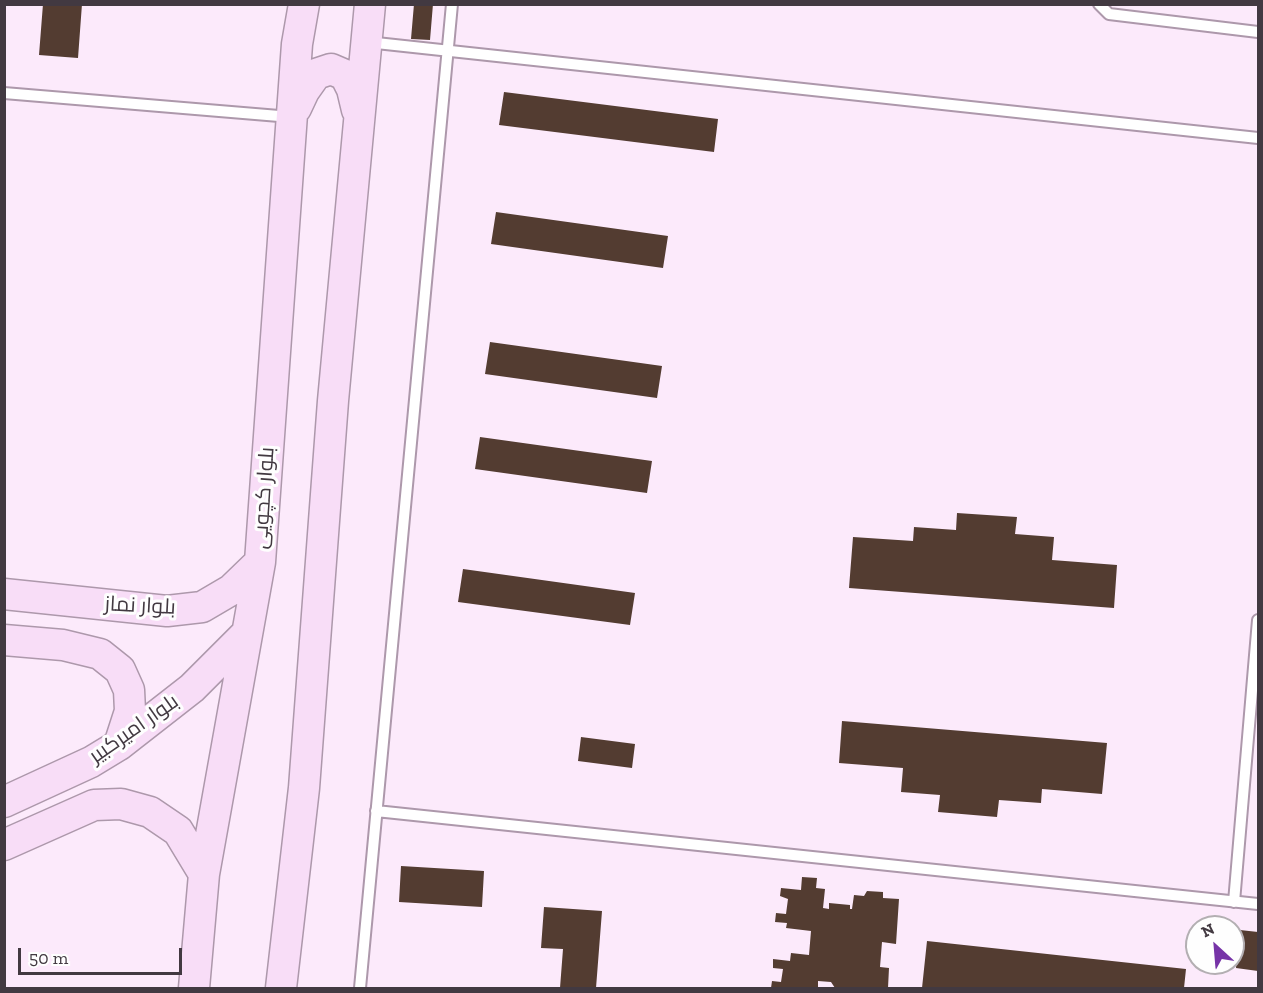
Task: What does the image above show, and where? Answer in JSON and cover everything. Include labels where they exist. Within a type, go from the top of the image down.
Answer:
[{"type":"main road","name":"بلوار کچویی","points":[[194,988],[204,874],[260,562],[291,117],[297,44],[304,4]]},
{"type":"main road","points":[[281,988],[304,788],[333,401],[370,4]]},
{"type":"main road","points":[[291,117],[304,91],[316,74],[331,69],[345,75],[352,89],[358,116]]},
{"type":"main road","name":"بلوار نماز","points":[[4,594],[167,611],[202,606],[231,590],[260,562]]},
{"type":"main road","name":"بلوار امیرکبیر","points":[[4,802],[91,762],[119,745],[192,688],[247,633]]},
{"type":"main road","points":[[4,640],[63,645],[100,654],[120,670],[129,690],[130,711],[119,745]]},
{"type":"main road","points":[[4,845],[94,805],[121,804],[150,812],[178,831],[204,874]]},
{"type":"lane","points":[[360,988],[452,4]]},
{"type":"lane","points":[[1099,4],[1109,14],[1258,32]]},
{"type":"lane","points":[[367,42],[1258,138]]},
{"type":"lane","points":[[4,93],[291,117]]},
{"type":"lane","points":[[1234,902],[1258,620]]},
{"type":"lane","points":[[376,812],[1258,904]]},
{"type":"building","points":[[43,4],[82,4],[78,58],[39,55]]},
{"type":"building","points":[[414,4],[433,4],[430,40],[411,39]]},
{"type":"building","points":[[504,92],[718,119],[714,152],[499,125]]},
{"type":"building","points":[[496,212],[668,236],[663,268],[491,244]]},
{"type":"building","points":[[490,342],[662,366],[657,398],[485,374]]},
{"type":"building","points":[[480,437],[652,461],[647,493],[475,469]]},
{"type":"building","points":[[957,513],[1017,517],[1015,534],[1054,537],[1052,560],[1117,565],[1114,608],[849,588],[853,537],[913,541],[914,527],[956,530]]},
{"type":"building","points":[[463,569],[635,593],[630,625],[458,602]]},
{"type":"building","points":[[842,721],[1107,743],[1102,794],[1042,789],[1041,803],[999,800],[997,817],[938,812],[940,795],[901,792],[903,768],[839,763]]},
{"type":"building","points":[[581,737],[635,744],[632,768],[578,761]]},
{"type":"building","points":[[401,866],[484,871],[482,907],[399,902]]},
{"type":"building","points":[[802,877],[817,878],[816,888],[825,889],[823,908],[829,909],[829,903],[850,905],[852,909],[854,895],[864,896],[867,891],[883,892],[883,898],[899,899],[896,944],[882,942],[880,967],[889,968],[888,988],[835,988],[831,982],[818,981],[818,988],[771,988],[772,981],[781,982],[783,969],[773,968],[773,959],[790,961],[791,953],[809,955],[811,931],[786,928],[787,923],[775,922],[776,913],[786,914],[788,899],[780,896],[781,888],[801,890]]},
{"type":"building","points":[[544,907],[602,911],[596,988],[560,988],[563,949],[541,948]]},
{"type":"building","points":[[1245,931],[1258,932],[1258,971],[1245,969]]},
{"type":"building","points":[[927,941],[1185,969],[1184,988],[922,988]]}]
